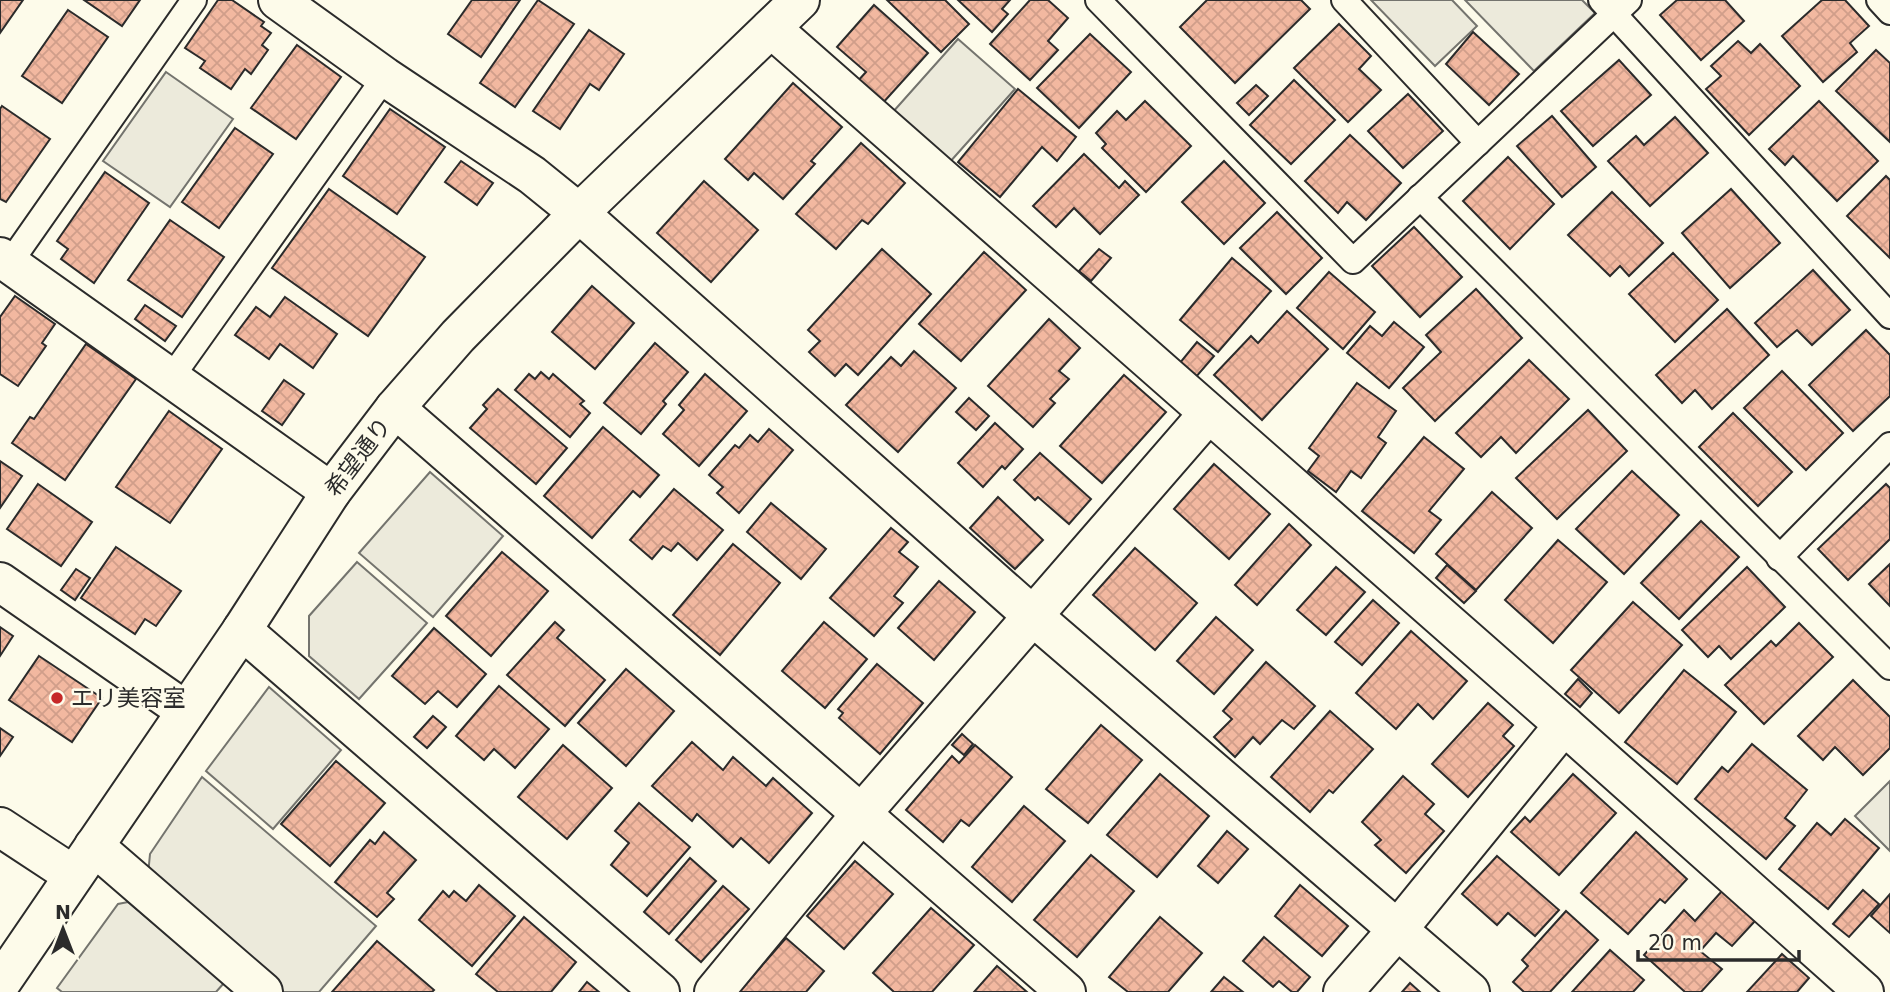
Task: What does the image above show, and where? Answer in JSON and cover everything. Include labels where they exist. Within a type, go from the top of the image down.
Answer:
[{"type":"street","points":[[278,0],[385,77],[532,175],[579,213],[1034,617],[1470,992]]},
{"type":"street","points":[[782,12],[1208,414],[1864,992]]},
{"type":"street","name":"希望通り","points":[[0,984],[242,630],[331,492],[395,408],[458,336],[782,12]]},
{"type":"street","points":[[4,261],[331,492]]},
{"type":"street","points":[[395,408],[1066,992]]},
{"type":"street","points":[[715,992],[860,814],[1208,414]]},
{"type":"street","points":[[0,582],[186,711]]},
{"type":"street","points":[[242,630],[660,992]]},
{"type":"street","points":[[1343,992],[1398,929],[1564,725]]},
{"type":"street","points":[[0,827],[83,861],[263,992]]},
{"type":"lane","points":[[4,261],[194,0]]},
{"type":"lane","points":[[1098,0],[1353,261],[1478,143],[1614,5],[1890,316]]},
{"type":"lane","points":[[1345,0],[1478,143]]},
{"type":"lane","points":[[1879,0],[1890,12]]},
{"type":"lane","points":[[171,378],[385,77]]},
{"type":"lane","points":[[1420,197],[1890,667]]},
{"type":"lane","points":[[1779,558],[1890,445]]},
{"type":"shaded area","points":[[1371,0],[1452,0],[1477,26],[1435,66]]},
{"type":"shaded area","points":[[1465,0],[1582,0],[1595,13],[1534,71]]},
{"type":"shaded area","points":[[958,39],[1015,89],[949,163],[892,113]]},
{"type":"shaded area","points":[[166,72],[233,119],[170,207],[103,161]]},
{"type":"shaded area","points":[[430,472],[503,536],[433,617],[359,553]]},
{"type":"shaded area","points":[[357,562],[427,623],[359,699],[309,656],[309,616]]},
{"type":"shaded area","points":[[269,687],[341,750],[273,829],[206,771]]},
{"type":"shaded area","points":[[202,777],[376,926],[319,992],[283,992],[148,875],[150,854]]},
{"type":"shaded area","points":[[1890,781],[1890,851],[1855,816]]},
{"type":"shaded area","points":[[128,902],[224,983],[216,992],[62,992],[57,988],[118,904]]},
{"type":"building","points":[[0,0],[23,0],[0,33]]},
{"type":"building","points":[[84,0],[140,0],[122,26]]},
{"type":"building","points":[[218,0],[232,0],[264,22],[261,26],[271,33],[262,45],[268,50],[251,74],[245,69],[231,89],[200,68],[205,61],[185,48]]},
{"type":"building","points":[[472,0],[520,0],[481,57],[448,34]]},
{"type":"building","points":[[538,0],[574,24],[515,107],[480,83]]},
{"type":"building","points":[[887,0],[945,0],[969,24],[941,52]]},
{"type":"building","points":[[958,0],[1010,0],[1002,9],[1008,14],[992,32]]},
{"type":"building","points":[[1030,0],[1048,0],[1068,18],[1048,41],[1058,50],[1030,80],[990,44]]},
{"type":"building","points":[[1207,0],[1301,0],[1310,9],[1235,83],[1180,27]]},
{"type":"building","points":[[1677,0],[1725,0],[1744,21],[1701,60],[1660,15]]},
{"type":"building","points":[[1822,0],[1845,0],[1869,26],[1850,43],[1857,52],[1823,82],[1782,36]]},
{"type":"building","points":[[874,5],[928,53],[881,105],[856,83],[866,72],[837,47]]},
{"type":"building","points":[[68,10],[108,37],[62,103],[22,76]]},
{"type":"building","points":[[1339,24],[1371,56],[1359,69],[1381,90],[1348,122],[1294,68]]},
{"type":"building","points":[[589,30],[624,54],[599,90],[590,84],[560,129],[533,111]]},
{"type":"building","points":[[1473,32],[1519,74],[1489,105],[1446,64]]},
{"type":"building","points":[[1090,34],[1131,72],[1079,128],[1037,88]]},
{"type":"building","points":[[1738,41],[1751,53],[1760,44],[1800,86],[1749,135],[1706,89],[1721,76],[1711,66]]},
{"type":"building","points":[[297,45],[341,77],[296,139],[251,108]]},
{"type":"building","points":[[1876,50],[1890,63],[1890,142],[1836,91]]},
{"type":"building","points":[[1619,60],[1651,95],[1593,146],[1561,111]]},
{"type":"building","points":[[1294,80],[1335,120],[1291,164],[1250,125]]},
{"type":"building","points":[[793,83],[842,127],[811,161],[815,164],[783,199],[754,173],[748,180],[725,159]]},
{"type":"building","points":[[1256,85],[1268,96],[1249,115],[1237,103]]},
{"type":"building","points":[[1018,89],[1076,137],[1057,161],[1042,147],[1000,197],[958,162]]},
{"type":"building","points":[[1408,94],[1443,131],[1403,168],[1368,131]]},
{"type":"building","points":[[1145,101],[1191,146],[1146,192],[1102,148],[1106,144],[1096,133],[1117,111],[1126,120]]},
{"type":"building","points":[[1819,101],[1878,161],[1837,201],[1793,156],[1785,165],[1769,149]]},
{"type":"building","points":[[2,106],[50,139],[6,202],[0,199]]},
{"type":"building","points":[[390,109],[445,147],[397,214],[343,176]]},
{"type":"building","points":[[1552,116],[1596,167],[1562,197],[1517,146]]},
{"type":"building","points":[[1675,117],[1708,153],[1650,206],[1608,161],[1636,136],[1644,145]]},
{"type":"building","points":[[235,128],[273,154],[219,228],[182,202]]},
{"type":"building","points":[[1350,135],[1401,183],[1366,220],[1347,202],[1338,213],[1305,181]]},
{"type":"building","points":[[861,143],[905,183],[868,224],[862,220],[836,249],[796,214]]},
{"type":"building","points":[[1084,154],[1119,188],[1125,181],[1139,195],[1100,234],[1074,208],[1056,227],[1033,206]]},
{"type":"building","points":[[1508,157],[1554,204],[1510,249],[1463,201]]},
{"type":"building","points":[[461,161],[493,183],[477,205],[445,182]]},
{"type":"building","points":[[1224,161],[1265,203],[1224,244],[1182,202]]},
{"type":"building","points":[[105,172],[149,203],[94,283],[61,259],[68,249],[57,241]]},
{"type":"building","points":[[1886,176],[1890,180],[1890,258],[1847,216]]},
{"type":"building","points":[[704,181],[758,230],[711,282],[657,233]]},
{"type":"building","points":[[329,189],[425,257],[368,336],[272,268]]},
{"type":"building","points":[[1731,189],[1780,243],[1730,288],[1682,233]]},
{"type":"building","points":[[1612,192],[1663,243],[1629,276],[1620,266],[1610,276],[1568,235]]},
{"type":"building","points":[[1277,212],[1322,258],[1286,294],[1240,248]]},
{"type":"building","points":[[170,220],[224,257],[182,317],[128,280]]},
{"type":"building","points":[[1414,227],[1462,277],[1420,317],[1372,266]]},
{"type":"building","points":[[882,249],[931,294],[858,375],[846,364],[835,376],[809,352],[820,341],[808,330]]},
{"type":"building","points":[[1099,249],[1111,258],[1091,281],[1079,271]]},
{"type":"building","points":[[984,252],[1026,290],[961,361],[919,324]]},
{"type":"building","points":[[1673,253],[1718,300],[1675,342],[1629,294]]},
{"type":"building","points":[[1232,258],[1271,291],[1218,352],[1180,320]]},
{"type":"building","points":[[1813,270],[1850,310],[1812,345],[1797,330],[1777,347],[1755,323]]},
{"type":"building","points":[[1329,272],[1375,312],[1343,349],[1297,308]]},
{"type":"building","points":[[592,286],[634,323],[595,369],[552,332]]},
{"type":"building","points":[[1476,289],[1522,338],[1435,421],[1403,388],[1441,352],[1426,335]]},
{"type":"building","points":[[15,296],[55,324],[42,343],[46,346],[18,386],[0,374],[0,317]]},
{"type":"building","points":[[285,297],[337,334],[313,368],[280,344],[269,359],[235,335],[256,307],[270,317]]},
{"type":"building","points":[[145,305],[176,326],[165,341],[135,319]]},
{"type":"building","points":[[1727,309],[1769,355],[1712,409],[1695,390],[1682,403],[1656,375]]},
{"type":"building","points":[[1287,311],[1328,349],[1262,420],[1214,375],[1251,336],[1258,343]]},
{"type":"building","points":[[1049,319],[1080,348],[1059,371],[1069,379],[1050,399],[1055,403],[1033,427],[988,386]]},
{"type":"building","points":[[1394,322],[1424,347],[1389,388],[1347,353],[1370,326],[1382,336]]},
{"type":"building","points":[[1866,330],[1890,355],[1890,396],[1853,431],[1809,385]]},
{"type":"building","points":[[1197,342],[1214,356],[1196,377],[1179,364]]},
{"type":"building","points":[[655,343],[688,372],[663,401],[666,404],[641,434],[604,403]]},
{"type":"building","points":[[86,344],[136,379],[65,480],[12,443],[30,417],[34,419]]},
{"type":"building","points":[[914,351],[956,388],[898,452],[846,405],[891,357],[901,366]]},
{"type":"building","points":[[1529,360],[1569,399],[1516,453],[1501,437],[1481,457],[1456,433]]},
{"type":"building","points":[[1782,371],[1843,433],[1806,470],[1744,408]]},
{"type":"building","points":[[541,372],[549,379],[553,374],[584,401],[580,404],[590,413],[570,437],[515,390],[529,374],[535,379]]},
{"type":"building","points":[[705,374],[747,411],[699,466],[663,434],[684,410],[679,405]]},
{"type":"building","points":[[1124,375],[1166,412],[1102,483],[1060,446]]},
{"type":"building","points":[[284,380],[304,394],[282,425],[262,411]]},
{"type":"building","points":[[1357,383],[1396,411],[1378,437],[1386,443],[1361,478],[1351,471],[1336,492],[1308,471],[1319,456],[1309,448]]},
{"type":"building","points":[[498,389],[567,448],[536,484],[470,428],[487,409],[483,405]]},
{"type":"building","points":[[969,398],[989,416],[976,430],[956,412]]},
{"type":"building","points":[[1588,410],[1627,451],[1557,519],[1516,478]]},
{"type":"building","points":[[169,411],[222,449],[170,523],[116,487]]},
{"type":"building","points":[[1733,413],[1792,472],[1758,506],[1699,447]]},
{"type":"building","points":[[995,423],[1023,449],[1005,469],[1002,466],[983,487],[958,463]]},
{"type":"building","points":[[603,427],[659,475],[640,497],[633,491],[592,538],[544,496]]},
{"type":"building","points":[[769,429],[793,450],[739,513],[717,493],[723,487],[709,475],[735,445],[739,448],[750,435],[758,442]]},
{"type":"building","points":[[1424,437],[1464,469],[1429,511],[1441,520],[1414,553],[1362,511]]},
{"type":"building","points":[[1040,453],[1091,499],[1069,524],[1038,497],[1035,500],[1014,480]]},
{"type":"building","points":[[0,461],[22,476],[0,508]]},
{"type":"building","points":[[1214,464],[1270,514],[1229,559],[1174,509]]},
{"type":"building","points":[[1632,471],[1679,515],[1624,574],[1576,529]]},
{"type":"building","points":[[38,484],[92,522],[61,566],[7,529]]},
{"type":"building","points":[[1886,484],[1890,488],[1890,539],[1848,580],[1818,549]]},
{"type":"building","points":[[674,489],[723,530],[697,560],[678,543],[671,551],[663,546],[652,559],[630,540]]},
{"type":"building","points":[[1492,492],[1532,528],[1476,590],[1436,554]]},
{"type":"building","points":[[998,497],[1043,540],[1015,569],[970,528]]},
{"type":"building","points":[[771,503],[826,549],[801,579],[747,532]]},
{"type":"building","points":[[1701,521],[1739,557],[1679,619],[1641,583]]},
{"type":"building","points":[[1289,524],[1311,545],[1257,605],[1235,585]]},
{"type":"building","points":[[891,528],[908,542],[899,552],[918,567],[894,596],[903,603],[874,636],[830,598]]},
{"type":"building","points":[[1558,540],[1607,582],[1553,643],[1505,600]]},
{"type":"building","points":[[733,544],[780,583],[720,655],[673,615]]},
{"type":"building","points":[[116,547],[181,591],[156,626],[145,619],[135,634],[81,598]]},
{"type":"building","points":[[1135,548],[1197,603],[1155,650],[1093,595]]},
{"type":"building","points":[[502,552],[548,591],[491,656],[446,616]]},
{"type":"building","points":[[1890,564],[1890,606],[1869,584]]},
{"type":"building","points":[[1447,565],[1476,591],[1464,603],[1436,578]]},
{"type":"building","points":[[1336,567],[1365,592],[1326,635],[1297,610]]},
{"type":"building","points":[[1747,567],[1785,607],[1731,659],[1719,646],[1708,657],[1682,630]]},
{"type":"building","points":[[76,569],[90,578],[75,600],[61,590]]},
{"type":"building","points":[[939,581],[975,612],[934,660],[898,628]]},
{"type":"building","points":[[1373,600],[1399,623],[1362,665],[1335,642]]},
{"type":"building","points":[[1633,602],[1682,645],[1619,713],[1571,670]]},
{"type":"building","points":[[1216,617],[1253,650],[1214,694],[1177,661]]},
{"type":"building","points":[[555,622],[564,630],[557,638],[605,680],[565,726],[507,675]]},
{"type":"building","points":[[824,622],[867,659],[825,708],[782,671]]},
{"type":"building","points":[[1799,623],[1833,657],[1764,724],[1725,685],[1771,641],[1776,646]]},
{"type":"building","points":[[0,627],[13,636],[0,656]]},
{"type":"building","points":[[434,628],[486,674],[457,707],[438,691],[425,704],[392,676]]},
{"type":"building","points":[[1411,631],[1467,681],[1433,719],[1418,704],[1396,729],[1356,693]]},
{"type":"building","points":[[39,656],[102,698],[72,742],[9,700]]},
{"type":"building","points":[[1266,662],[1315,706],[1294,729],[1282,720],[1260,744],[1253,737],[1235,757],[1214,737],[1232,719],[1223,711]]},
{"type":"building","points":[[877,664],[923,703],[880,754],[839,718],[843,713],[838,709]]},
{"type":"building","points":[[626,669],[674,711],[626,766],[578,723]]},
{"type":"building","points":[[1684,670],[1736,712],[1677,784],[1625,742]]},
{"type":"building","points":[[1578,679],[1592,693],[1580,707],[1565,694]]},
{"type":"building","points":[[1853,680],[1890,717],[1890,748],[1863,775],[1835,747],[1823,760],[1798,736]]},
{"type":"building","points":[[499,686],[549,729],[515,768],[494,749],[484,760],[456,736]]},
{"type":"building","points":[[1488,703],[1513,725],[1503,736],[1514,746],[1468,797],[1432,764]]},
{"type":"building","points":[[1330,711],[1373,749],[1333,793],[1329,790],[1310,812],[1271,777]]},
{"type":"building","points":[[433,716],[446,727],[427,748],[414,737]]},
{"type":"building","points":[[1101,725],[1142,760],[1088,823],[1046,789]]},
{"type":"building","points":[[0,728],[13,737],[0,756]]},
{"type":"building","points":[[962,734],[973,744],[964,755],[952,745]]},
{"type":"building","points":[[692,742],[723,770],[733,757],[766,786],[773,778],[812,813],[769,863],[741,838],[733,847],[697,814],[692,821],[652,786]]},
{"type":"building","points":[[1752,744],[1807,790],[1785,818],[1795,826],[1766,859],[1695,799],[1722,767],[1728,772]]},
{"type":"building","points":[[563,745],[612,788],[567,839],[518,797]]},
{"type":"building","points":[[975,745],[1012,777],[969,826],[961,820],[943,842],[906,810],[952,756],[959,763]]},
{"type":"building","points":[[336,761],[385,803],[330,866],[281,824]]},
{"type":"building","points":[[1160,774],[1209,816],[1157,877],[1107,835]]},
{"type":"building","points":[[1573,774],[1616,813],[1559,875],[1511,832],[1525,817],[1530,822]]},
{"type":"building","points":[[1403,776],[1434,804],[1425,814],[1444,831],[1406,873],[1375,845],[1381,840],[1362,822]]},
{"type":"building","points":[[639,803],[690,847],[647,896],[611,865],[629,843],[615,831]]},
{"type":"building","points":[[1024,806],[1065,841],[1012,902],[972,867]]},
{"type":"building","points":[[1845,819],[1879,848],[1828,909],[1779,869],[1817,823],[1831,835]]},
{"type":"building","points":[[1227,831],[1248,849],[1218,883],[1198,866]]},
{"type":"building","points":[[384,832],[416,860],[387,893],[394,899],[377,917],[335,882],[370,840],[375,844]]},
{"type":"building","points":[[1636,832],[1687,879],[1665,903],[1660,899],[1628,934],[1581,893]]},
{"type":"building","points":[[1091,855],[1134,891],[1077,957],[1034,920]]},
{"type":"building","points":[[1497,856],[1559,910],[1535,936],[1508,913],[1497,925],[1462,894]]},
{"type":"building","points":[[690,858],[716,881],[669,934],[644,912]]},
{"type":"building","points":[[855,861],[893,894],[844,949],[807,916]]},
{"type":"building","points":[[479,885],[515,916],[472,966],[419,920],[443,891],[449,897],[454,891],[466,901]]},
{"type":"building","points":[[1300,885],[1348,926],[1322,956],[1275,916]]},
{"type":"building","points":[[723,886],[749,909],[701,962],[676,940]]},
{"type":"building","points":[[1863,890],[1879,904],[1849,937],[1833,924]]},
{"type":"building","points":[[1722,891],[1755,921],[1732,946],[1716,933],[1700,951],[1722,969],[1701,992],[1685,992],[1644,955],[1684,910],[1695,921]]},
{"type":"building","points":[[1890,894],[1890,933],[1871,916]]},
{"type":"building","points":[[931,908],[974,945],[932,992],[894,992],[873,973]]},
{"type":"building","points":[[1566,911],[1598,940],[1550,992],[1524,992],[1513,982],[1528,966],[1522,960]]},
{"type":"building","points":[[524,917],[576,962],[551,992],[498,992],[476,974]]},
{"type":"building","points":[[1160,917],[1202,953],[1168,992],[1128,992],[1109,977]]},
{"type":"building","points":[[1264,937],[1310,977],[1297,992],[1292,992],[1279,981],[1273,987],[1243,961]]},
{"type":"building","points":[[786,938],[824,971],[806,992],[739,992]]},
{"type":"building","points":[[377,941],[434,990],[332,992]]},
{"type":"building","points":[[1610,950],[1644,980],[1633,992],[1572,992]]},
{"type":"building","points":[[1782,954],[1809,978],[1797,992],[1747,992]]},
{"type":"building","points":[[997,966],[1027,992],[974,992]]},
{"type":"building","points":[[1224,977],[1243,992],[1211,992]]},
{"type":"building","points":[[587,982],[599,992],[579,992]]},
{"type":"building","points":[[1410,983],[1420,992],[1402,992]]},
{"type":"place","name":"エリ美容室","points":[[57,698]]}]
